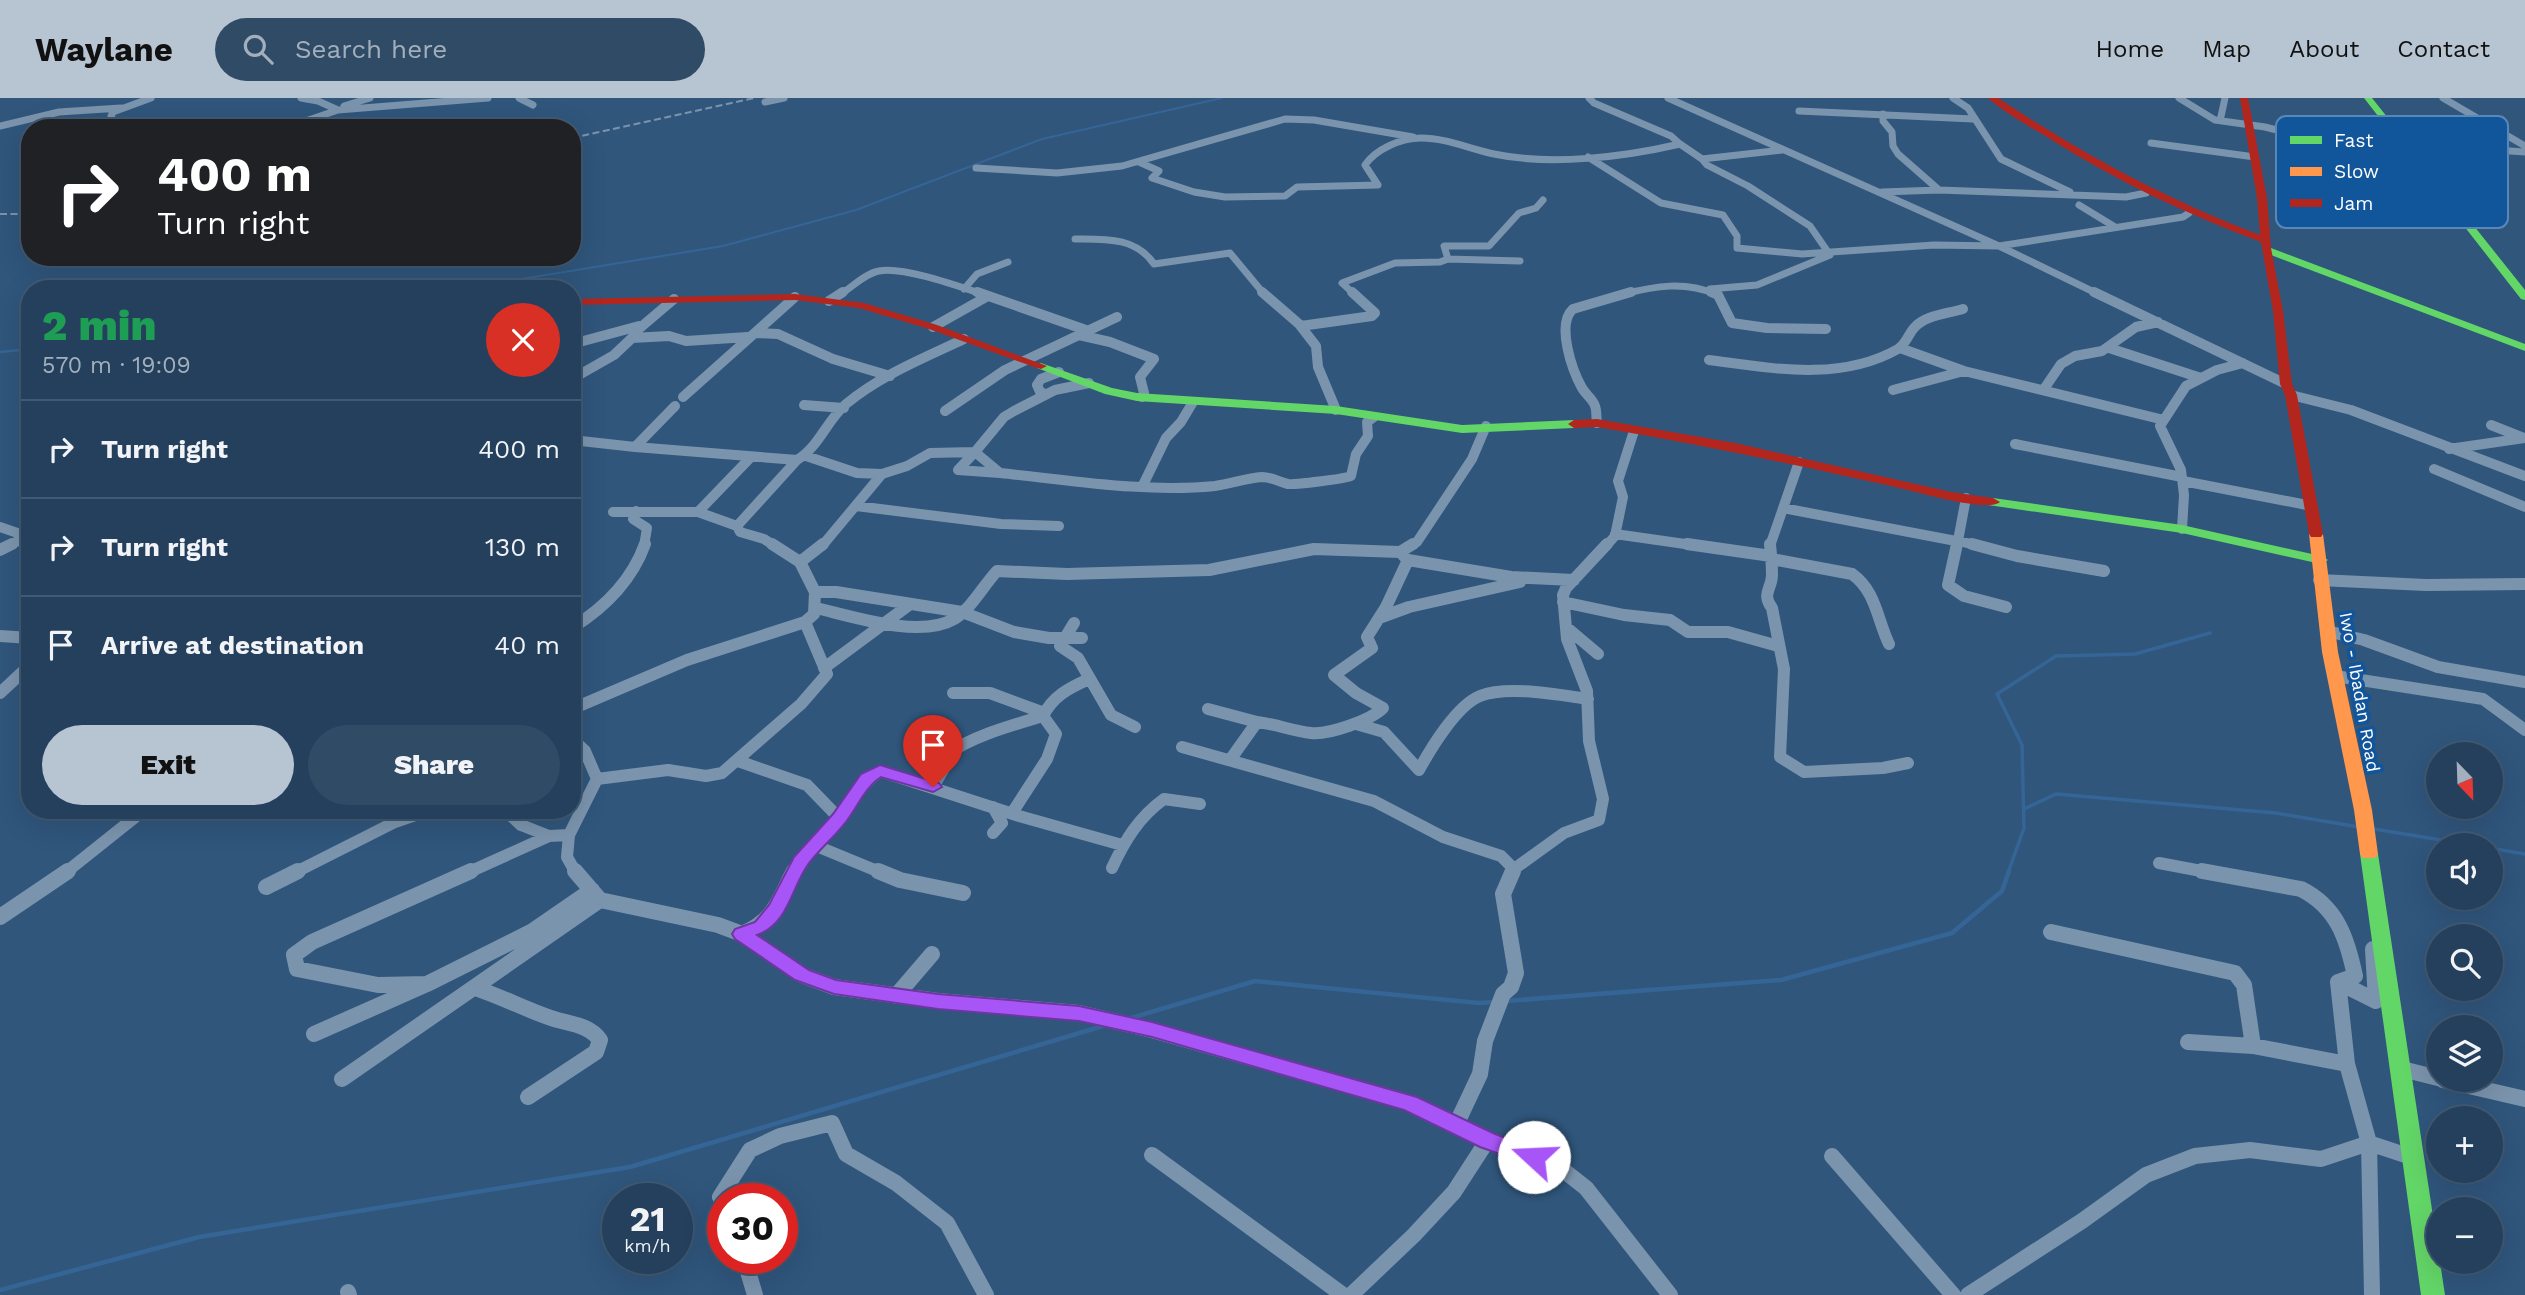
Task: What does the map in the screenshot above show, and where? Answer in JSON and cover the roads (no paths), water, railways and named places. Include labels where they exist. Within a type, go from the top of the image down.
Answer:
[{"type":"street","points":[[27,119],[59,112],[121,108],[151,98]]},
{"type":"street","points":[[301,98],[309,98],[337,109],[488,98]]},
{"type":"street","points":[[310,119],[370,98]]},
{"type":"street","points":[[519,98],[533,105]]},
{"type":"street","points":[[765,102],[784,98]]},
{"type":"street","points":[[1589,98],[1594,103],[1671,136],[1707,165],[1748,186],[1810,226],[1830,255]]},
{"type":"street","points":[[1668,98],[1999,246],[2243,363],[2288,389],[2363,412],[2449,449],[2525,476]]},
{"type":"street","points":[[1953,98],[1968,108],[2005,162],[2077,195]]},
{"type":"street","points":[[1993,98],[2077,155],[2146,193],[2266,245],[2525,348]]},
{"type":"street","points":[[2179,98],[2201,113],[2220,121],[2276,131]]},
{"type":"street","points":[[2220,121],[2225,98]]},
{"type":"street","name":"Iwo - Ibadan Road","points":[[2244,98],[2288,389],[2321,560],[2319,580],[2332,632],[2330,652],[2363,810],[2433,1295]]},
{"type":"street","points":[[2368,98],[2382,116]]},
{"type":"street","points":[[2443,98],[2471,116]]},
{"type":"street","points":[[112,119],[111,116],[121,108]]},
{"type":"street","points":[[1799,111],[1973,118]]},
{"type":"street","points":[[1883,114],[1883,121],[1895,138],[1893,146],[1898,154],[1939,190]]},
{"type":"street","points":[[976,169],[1057,173],[1139,162],[1285,119],[1314,120],[1513,157],[1588,157],[1642,152],[1680,144]]},
{"type":"street","points":[[0,125],[21,120]]},
{"type":"street","points":[[2508,137],[2525,146]]},
{"type":"street","points":[[1139,162],[1159,171],[1152,178],[1209,196],[1285,196],[1297,187],[1378,185],[1365,164],[1371,156],[1388,146],[1420,138]]},
{"type":"street","points":[[2151,143],[2255,157]]},
{"type":"street","points":[[1702,159],[1782,150]]},
{"type":"street","points":[[1760,153],[1821,167]]},
{"type":"street","points":[[1588,157],[1661,203],[1723,215],[1737,236],[1737,248],[1830,255],[1974,244],[1999,246],[2189,213]]},
{"type":"street","points":[[1878,192],[1939,190],[2126,197],[2146,193]]},
{"type":"street","points":[[1448,259],[1444,247],[1489,246],[1519,213],[1536,208],[1543,200]]},
{"type":"street","points":[[2079,205],[2115,227]]},
{"type":"street","points":[[2471,228],[2525,297]]},
{"type":"street","points":[[1075,239],[1111,239],[1150,254],[1154,264],[1230,253],[1263,293],[1301,326],[1316,346],[1318,367],[1336,410]]},
{"type":"street","points":[[1597,423],[1595,403],[1583,390],[1567,355],[1568,338],[1564,326],[1569,312],[1646,288],[1730,290],[1775,282],[1830,255]]},
{"type":"street","points":[[1301,326],[1353,320],[1375,313],[1342,283],[1395,264],[1440,262],[1448,259],[1520,261]]},
{"type":"street","points":[[964,289],[977,274],[1008,262]]},
{"type":"street","points":[[829,301],[876,271],[882,270],[946,282],[1042,313],[1082,332],[1154,359],[1140,377],[1144,393],[1142,397]]},
{"type":"street","points":[[1700,288],[1718,295],[1732,323],[1767,328],[1826,329]]},
{"type":"street","points":[[933,327],[988,296]]},
{"type":"street","points":[[683,397],[795,297]]},
{"type":"street","points":[[581,302],[795,297],[860,305],[933,327],[1109,391],[1142,397],[1336,410],[1462,429],[1597,423],[1735,447],[1966,498],[2182,529],[2321,560]]},
{"type":"street","points":[[581,374],[614,355],[632,338],[639,326],[674,299]]},
{"type":"street","points":[[1709,360],[1822,370],[1873,361],[1900,348],[1907,342],[1912,329],[1923,321],[1963,309]]},
{"type":"street","points":[[944,411],[1005,370],[1117,317]]},
{"type":"street","points":[[2044,389],[2062,363],[2075,356],[2109,348],[2136,327],[2158,322]]},
{"type":"street","points":[[581,342],[616,329],[639,326]]},
{"type":"street","points":[[632,338],[668,335],[686,341],[778,334],[833,359],[890,376]]},
{"type":"street","points":[[737,526],[802,458],[833,417],[890,376],[964,339]]},
{"type":"street","points":[[1900,348],[1964,370],[2164,420]]},
{"type":"street","points":[[2109,348],[2202,378]]},
{"type":"street","points":[[2182,529],[2186,494],[2179,458],[2164,438],[2160,426],[2186,386],[2243,363]]},
{"type":"street","points":[[1893,390],[1964,370]]},
{"type":"street","points":[[1044,393],[1041,394],[1038,390],[1037,385],[1041,379],[1059,372]]},
{"type":"street","points":[[1089,383],[1073,384],[1044,393],[1004,417],[1002,427],[979,443],[975,452],[958,470],[1143,485],[1215,486],[1264,477],[1279,478],[1288,484],[1344,480],[1351,476],[1356,454],[1368,436],[1367,422],[1374,417]]},
{"type":"street","points":[[1143,485],[1166,438],[1181,422],[1193,402]]},
{"type":"street","points":[[804,405],[844,408]]},
{"type":"street","points":[[635,446],[675,406]]},
{"type":"street","points":[[2491,425],[2525,438]]},
{"type":"street","points":[[1208,709],[1314,734],[1355,724],[1375,716],[1383,708],[1356,693],[1334,675],[1371,648],[1367,637],[1378,618],[1404,556],[1417,542],[1472,459],[1486,426]]},
{"type":"street","points":[[1456,1125],[1480,1074],[1485,1041],[1516,973],[1503,894],[1514,869],[1558,834],[1599,820],[1603,799],[1589,741],[1587,691],[1567,639],[1563,595],[1615,534],[1623,497],[1618,481],[1634,431]]},
{"type":"street","points":[[2449,449],[2525,438]]},
{"type":"street","points":[[581,443],[751,457],[802,458],[857,473],[882,474],[938,451],[975,452],[1000,473]]},
{"type":"street","points":[[2015,444],[2312,506]]},
{"type":"street","points":[[698,512],[751,457]]},
{"type":"street","points":[[1799,462],[1770,542],[1772,580],[1766,588],[1766,600],[1772,608],[1784,669],[1779,753],[1783,761],[1804,772],[1831,768],[1895,767],[1908,763]]},
{"type":"street","points":[[2434,468],[2525,507]]},
{"type":"street","points":[[800,562],[819,549],[882,474]]},
{"type":"street","points":[[1966,498],[1956,541],[1955,564],[1948,585],[1964,596],[2006,607]]},
{"type":"street","points":[[856,506],[989,523],[1059,526]]},
{"type":"street","points":[[1783,508],[2104,571]]},
{"type":"street","points":[[581,620],[627,580],[638,564],[648,540],[647,528],[633,519],[636,511]]},
{"type":"street","points":[[581,705],[687,660],[805,622],[814,614],[816,608],[815,592],[800,562],[764,539],[740,532],[737,526],[698,512],[613,512]]},
{"type":"street","points":[[0,527],[21,534]]},
{"type":"street","points":[[1615,534],[1771,558],[1852,575],[1864,580],[1870,591],[1880,628],[1889,644]]},
{"type":"street","points":[[0,550],[21,540]]},
{"type":"street","points":[[816,608],[887,622],[914,625],[937,623],[954,619],[997,571],[1067,574],[1209,570],[1314,549],[1404,556],[1502,576],[1574,580]]},
{"type":"street","points":[[1378,618],[1409,607],[1534,578]]},
{"type":"street","points":[[2319,580],[2426,586],[2525,584]]},
{"type":"street","points":[[815,592],[836,592],[962,612],[1014,632],[1082,638]]},
{"type":"street","points":[[1563,602],[1624,615],[1670,620],[1688,632],[1727,632],[1778,646]]},
{"type":"street","points":[[824,668],[835,658],[872,637],[908,605]]},
{"type":"street","points":[[597,779],[668,770],[706,776],[722,773],[738,761],[801,704],[827,674],[805,622]]},
{"type":"street","points":[[1074,623],[1060,646],[1078,657],[1111,715],[1135,727]]},
{"type":"street","points":[[1566,627],[1598,654]]},
{"type":"street","points":[[2332,632],[2364,640],[2438,667],[2525,682]]},
{"type":"street","points":[[0,636],[21,637]]},
{"type":"street","points":[[0,693],[21,673]]},
{"type":"street","points":[[2469,674],[2483,699],[2525,730]]},
{"type":"street","points":[[2335,676],[2483,699]]},
{"type":"street","points":[[933,787],[946,765],[947,754],[954,749],[976,738],[1043,715],[1049,703],[1065,690],[1089,679]]},
{"type":"street","points":[[953,694],[965,690],[1000,693],[1043,715],[1056,733],[1047,759],[1012,813]]},
{"type":"street","points":[[1355,724],[1384,732],[1419,770],[1434,746],[1470,703],[1482,695],[1562,694],[1588,699]]},
{"type":"street","points":[[1230,760],[1257,722]]},
{"type":"street","points":[[1182,747],[1374,801],[1443,837],[1502,856],[1514,869]]},
{"type":"street","points":[[581,758],[597,779]]},
{"type":"street","points":[[738,761],[807,785],[839,818]]},
{"type":"street","points":[[742,934],[761,927],[777,908],[800,861],[839,818],[867,778],[880,771],[1122,845]]},
{"type":"street","points":[[581,811],[597,779]]},
{"type":"street","points":[[1112,869],[1122,845],[1147,810],[1164,799],[1200,804]]},
{"type":"street","points":[[993,807],[1002,823],[993,833]]},
{"type":"street","points":[[0,917],[88,857],[133,819]]},
{"type":"street","points":[[266,887],[404,819]]},
{"type":"street","points":[[515,819],[521,825],[549,836]]},
{"type":"street","points":[[577,819],[569,835],[567,857],[578,876],[596,895],[718,925],[742,934],[802,975],[834,987],[896,996],[1079,1013],[1152,1030],[1410,1103],[1487,1141],[1558,1166],[1586,1188],[1670,1295]]},
{"type":"street","points":[[427,984],[378,985],[298,969],[294,955],[312,942],[549,836],[569,835]]},
{"type":"street","points":[[2338,982],[2376,1001],[2368,844]]},
{"type":"street","points":[[814,845],[900,880],[963,893]]},
{"type":"street","points":[[2160,863],[2301,890],[2320,897],[2348,940],[2356,976],[2338,982]]},
{"type":"street","points":[[314,1034],[427,984],[531,932],[596,895]]},
{"type":"street","points":[[342,1079],[475,988],[596,895]]},
{"type":"street","points":[[2051,932],[2235,973],[2244,985],[2253,1046]]},
{"type":"street","points":[[896,996],[932,954]]},
{"type":"street","points":[[2338,982],[2347,1064],[2369,1143],[2372,1295]]},
{"type":"street","points":[[475,988],[515,1001],[551,1018],[583,1027],[596,1034],[600,1040],[596,1052],[528,1097]]},
{"type":"street","points":[[2188,1042],[2253,1046],[2347,1064]]},
{"type":"street","points":[[2402,1069],[2426,1075]]},
{"type":"street","points":[[2495,1092],[2525,1099]]},
{"type":"street","points":[[729,1183],[750,1150],[780,1136],[832,1123],[846,1154],[896,1183],[947,1223],[986,1295]]},
{"type":"street","points":[[1352,1295],[1454,1192],[1487,1141]]},
{"type":"street","points":[[1968,1295],[2082,1221],[2146,1175],[2195,1156],[2250,1150],[2321,1159],[2369,1143],[2414,1158]]},
{"type":"street","points":[[1152,1155],[1343,1295]]},
{"type":"street","points":[[1832,1156],[1953,1295]]},
{"type":"street","points":[[749,1274],[755,1295]]},
{"type":"waterway","points":[[515,280],[723,246],[856,210],[1042,139],[1222,98]]},
{"type":"waterway","points":[[0,352],[21,350]]},
{"type":"waterway","points":[[2008,873],[2024,828],[2022,745],[1997,694],[2056,656],[2135,654],[2210,633]]},
{"type":"waterway","points":[[2024,809],[2056,794],[2276,813],[2359,827]]},
{"type":"waterway","points":[[2374,829],[2426,837]]},
{"type":"waterway","points":[[2503,850],[2525,854]]},
{"type":"waterway","points":[[1506,1001],[1781,980],[1952,933],[2002,891],[2009,871]]},
{"type":"waterway","points":[[1128,1019],[1255,981],[1479,1003],[1495,1002]]},
{"type":"waterway","points":[[0,1290],[199,1237],[630,1167],[1103,1026]]},
{"type":"railway","points":[[581,136],[754,98]]},
{"type":"railway","points":[[0,214],[21,214]]}]
